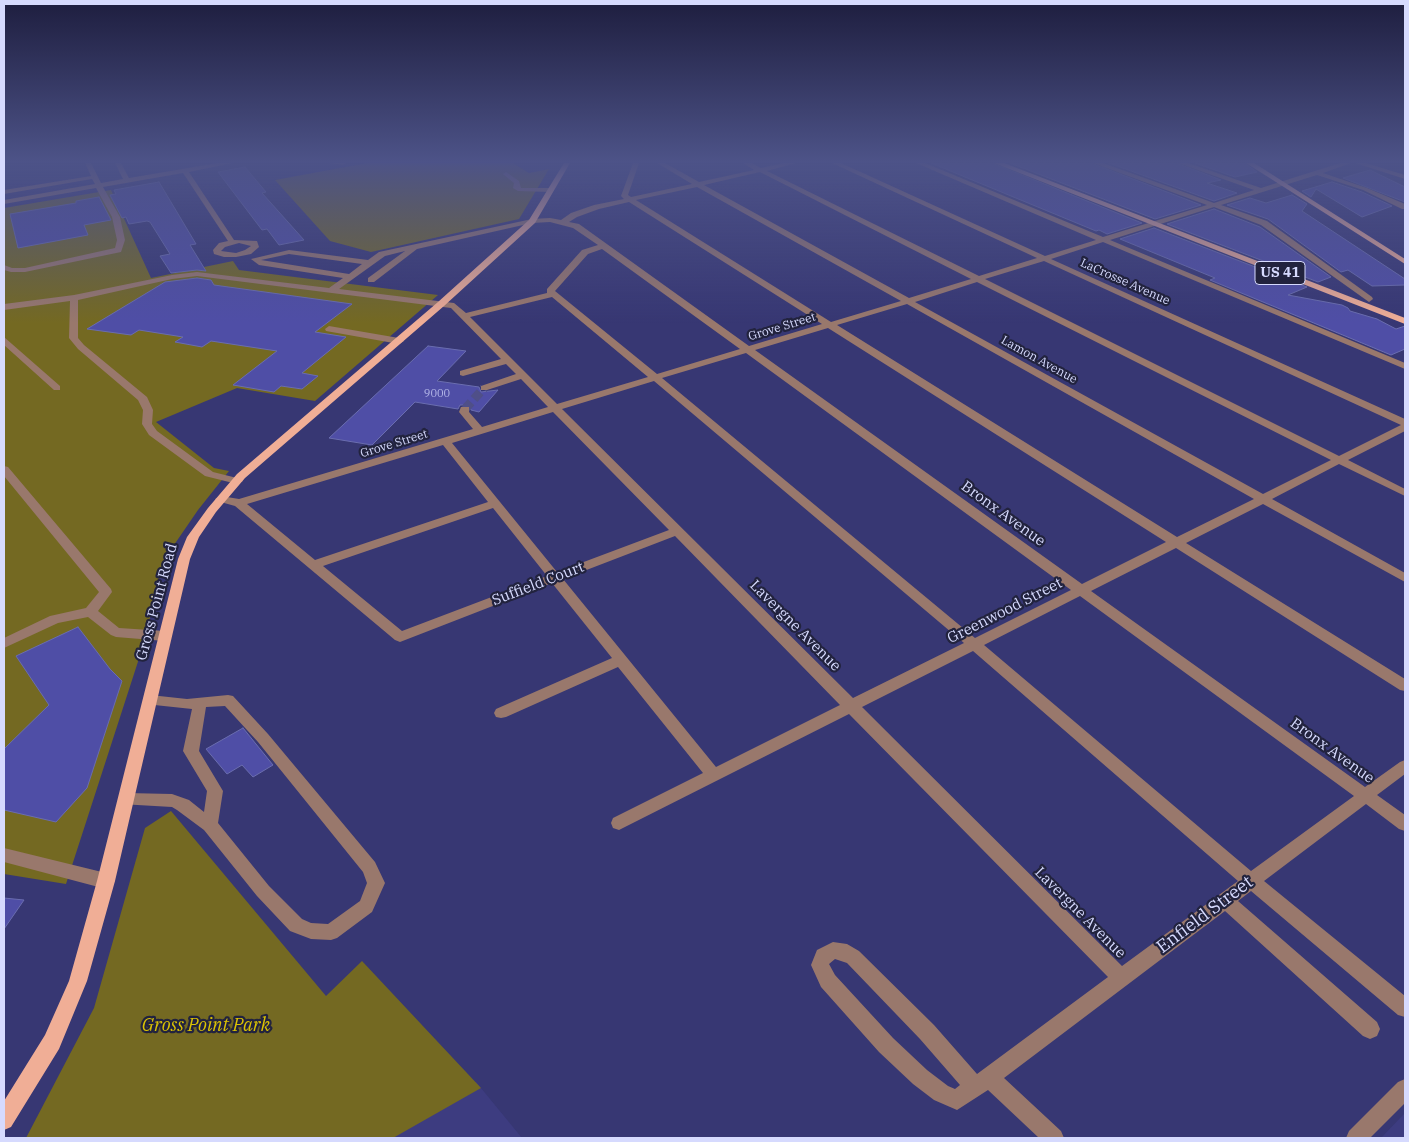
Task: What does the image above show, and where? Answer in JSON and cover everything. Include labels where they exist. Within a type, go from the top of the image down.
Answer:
[{"type":"main road","name":"Gross Point Road","points":[[4,1120],[52,1042],[78,982],[106,881],[184,559],[193,537],[237,481],[441,304],[535,216]]},
{"type":"main road","name":"US 41","points":[[1142,216],[1405,313]]},
{"type":"main road","name":"US 41","points":[[1143,216],[1405,321]]},
{"type":"main road","points":[[1332,216],[1405,262]]},
{"type":"street","points":[[4,267],[18,271],[118,250],[121,240],[116,216]]},
{"type":"street","points":[[215,216],[232,242]]},
{"type":"street","points":[[564,222],[574,216]]},
{"type":"street","points":[[656,216],[1405,686]]},
{"type":"street","name":"Lamon Avenue","points":[[755,216],[1405,578]]},
{"type":"street","points":[[851,216],[1405,493]]},
{"type":"street","name":"LaCrosse Avenue","points":[[951,216],[1405,423]]},
{"type":"street","points":[[1047,216],[1405,366]]},
{"type":"street","name":"Grove Street","points":[[222,499],[239,502],[445,442],[1182,216]]},
{"type":"street","points":[[1245,216],[1264,223],[1369,299]]},
{"type":"street","name":"Bronx Avenue","points":[[532,221],[550,220],[576,226],[1405,824]]},
{"type":"street","points":[[332,290],[382,254],[532,221]]},
{"type":"street","name":"Bronx Avenue","points":[[532,221],[560,225],[581,231]]},
{"type":"street","points":[[371,280],[417,246]]},
{"type":"street","points":[[603,246],[585,252],[550,291],[974,644],[1251,881],[1405,1008]]},
{"type":"street","points":[[350,276],[259,263],[256,259],[289,252],[370,262]]},
{"type":"street","name":"Lavergne Avenue","points":[[4,307],[74,298],[172,277],[197,274],[454,306],[1121,978]]},
{"type":"street","points":[[464,316],[553,294]]},
{"type":"street","points":[[74,298],[72,320],[74,338],[81,347],[138,393],[148,410],[147,424],[153,433],[209,474],[237,481]]},
{"type":"street","points":[[329,329],[398,341]]},
{"type":"street","points":[[4,340],[57,388]]},
{"type":"street","points":[[463,373],[508,360]]},
{"type":"street","points":[[484,388],[523,375]]},
{"type":"street","points":[[464,409],[464,412],[480,431]]},
{"type":"street","name":"Greenwood Street","points":[[619,823],[1405,427]]},
{"type":"street","points":[[445,442],[714,776]]},
{"type":"street","points":[[4,469],[106,592],[90,612],[54,619],[4,643]]},
{"type":"street","points":[[239,502],[313,565],[496,504]]},
{"type":"street","name":"Suffield Court","points":[[313,565],[400,637],[676,531]]},
{"type":"street","points":[[90,612],[116,632],[165,636]]},
{"type":"street","points":[[501,713],[621,660]]},
{"type":"street","points":[[126,799],[172,800],[183,805],[210,825],[263,892],[296,925],[311,931],[331,932],[366,906],[376,884],[370,867],[264,738],[228,700],[187,704],[150,700]]},
{"type":"street","points":[[200,703],[191,751],[215,791],[210,825]]},
{"type":"street","name":"Enfield Street","points":[[982,1082],[927,1032],[853,957],[838,950],[826,953],[821,960],[821,970],[836,990],[886,1045],[920,1077],[942,1094],[957,1100],[982,1082],[1225,900],[1366,796],[1405,766]]},
{"type":"street","points":[[4,855],[106,881]]},
{"type":"street","points":[[1225,900],[1370,1029]]},
{"type":"street","points":[[982,1082],[1054,1138]]},
{"type":"street","points":[[1356,1138],[1405,1089]]},
{"type":"shaded area","points":[[476,1082],[522,1138],[385,1138]]},
{"type":"shaded area","points":[[1405,1113],[1405,1138],[1381,1138]]},
{"type":"green space","points":[[4,216],[123,216],[151,278],[233,261],[239,270],[438,295],[315,401],[237,388],[156,422],[214,468],[229,471],[198,510],[174,545],[158,580],[145,640],[66,884],[4,874]]},
{"type":"green space","points":[[308,216],[521,216],[519,219],[371,252],[330,241]]},
{"type":"green space","name":"Gross Point Park","points":[[171,811],[326,996],[362,961],[481,1088],[393,1138],[26,1138],[94,1008],[145,828]]},
{"type":"building","points":[[11,216],[109,216],[111,220],[84,225],[88,235],[18,248]]},
{"type":"building","points":[[121,216],[179,216],[196,244],[190,245],[206,271],[197,270],[171,273],[160,256],[170,254],[150,222],[129,224],[126,217],[122,218]]},
{"type":"building","points":[[252,216],[283,216],[304,240],[279,245],[267,229],[262,230]]},
{"type":"building","points":[[1060,216],[1125,216],[1142,223],[1107,234],[1099,230],[1096,231]]},
{"type":"building","points":[[1148,216],[1164,216],[1155,219]]},
{"type":"building","points":[[1191,216],[1233,216],[1260,227],[1331,277],[1318,282],[1167,224]]},
{"type":"building","points":[[1260,216],[1310,216],[1405,279],[1405,285],[1372,286],[1348,270],[1341,272],[1268,219]]},
{"type":"building","points":[[1154,228],[1307,287],[1288,295],[1342,305],[1350,311],[1377,319],[1396,329],[1405,326],[1405,349],[1391,355],[1210,280],[1215,278],[1120,239]]},
{"type":"building","points":[[197,278],[211,280],[214,285],[352,304],[315,332],[346,337],[302,373],[318,376],[302,389],[281,386],[274,392],[233,385],[277,351],[211,341],[202,347],[175,342],[183,337],[139,330],[131,335],[87,329],[165,282]]},
{"type":"building","points":[[428,346],[466,351],[437,381],[479,387],[481,392],[498,390],[479,412],[471,410],[469,405],[460,405],[458,409],[415,402],[372,445],[329,438]]},
{"type":"building","points":[[78,627],[110,669],[122,681],[87,788],[56,822],[4,810],[4,749],[49,705],[16,656]]},
{"type":"building","points":[[243,728],[273,765],[253,777],[242,765],[227,774],[206,749]]},
{"type":"building","points":[[4,898],[24,900],[4,929]]},
{"type":"tunnel","points":[[465,409],[484,388]]}]
